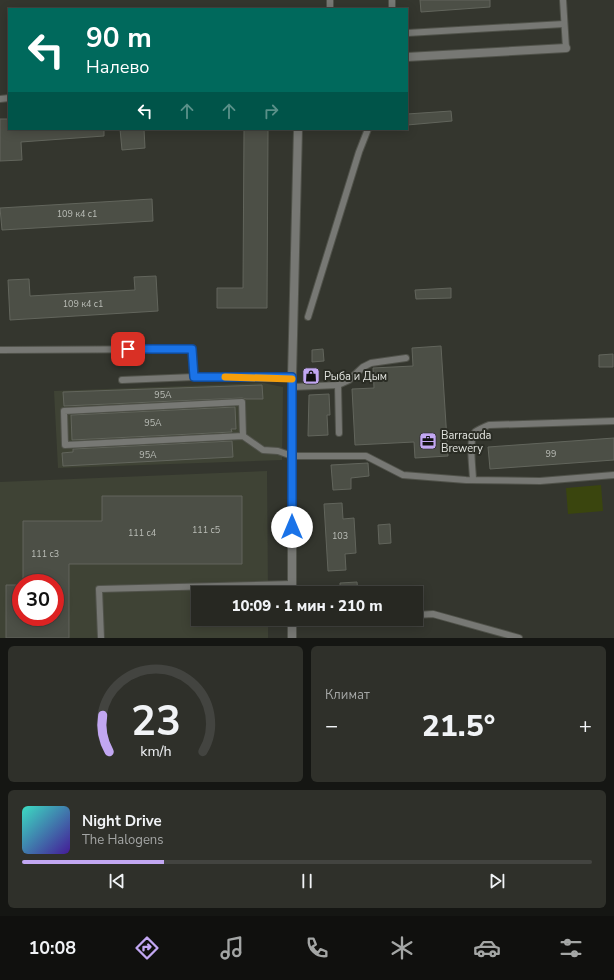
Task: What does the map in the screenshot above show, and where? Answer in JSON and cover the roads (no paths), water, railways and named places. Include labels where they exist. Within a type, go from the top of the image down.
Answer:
[{"type":"street","points":[[408,57],[566,48]]},
{"type":"street","points":[[292,584],[292,377],[298,130]]},
{"type":"street","points":[[292,626],[292,638]]},
{"type":"lane","points":[[563,0],[566,48]]},
{"type":"lane","points":[[408,33],[564,24]]},
{"type":"lane","points":[[308,317],[359,152],[368,130]]},
{"type":"lane","points":[[0,350],[192,349],[194,377]]},
{"type":"lane","points":[[292,387],[338,385],[349,380],[371,363],[406,358]]},
{"type":"lane","points":[[122,380],[194,377],[292,377]]},
{"type":"lane","points":[[338,385],[339,433]]},
{"type":"lane","points":[[243,436],[242,402],[64,411],[65,445],[243,436],[263,450],[278,451],[292,456],[366,456],[403,475],[473,480],[540,481],[614,475]]},
{"type":"lane","points":[[473,480],[471,441],[474,433],[489,425],[614,421]]},
{"type":"lane","points":[[101,638],[100,589],[292,584]]},
{"type":"lane","points":[[423,615],[433,614],[519,638]]},
{"type":"place","name":"Рыба и Дым","points":[[311,376]]},
{"type":"place","name":"Barracuda Brewery","points":[[428,441]]}]
